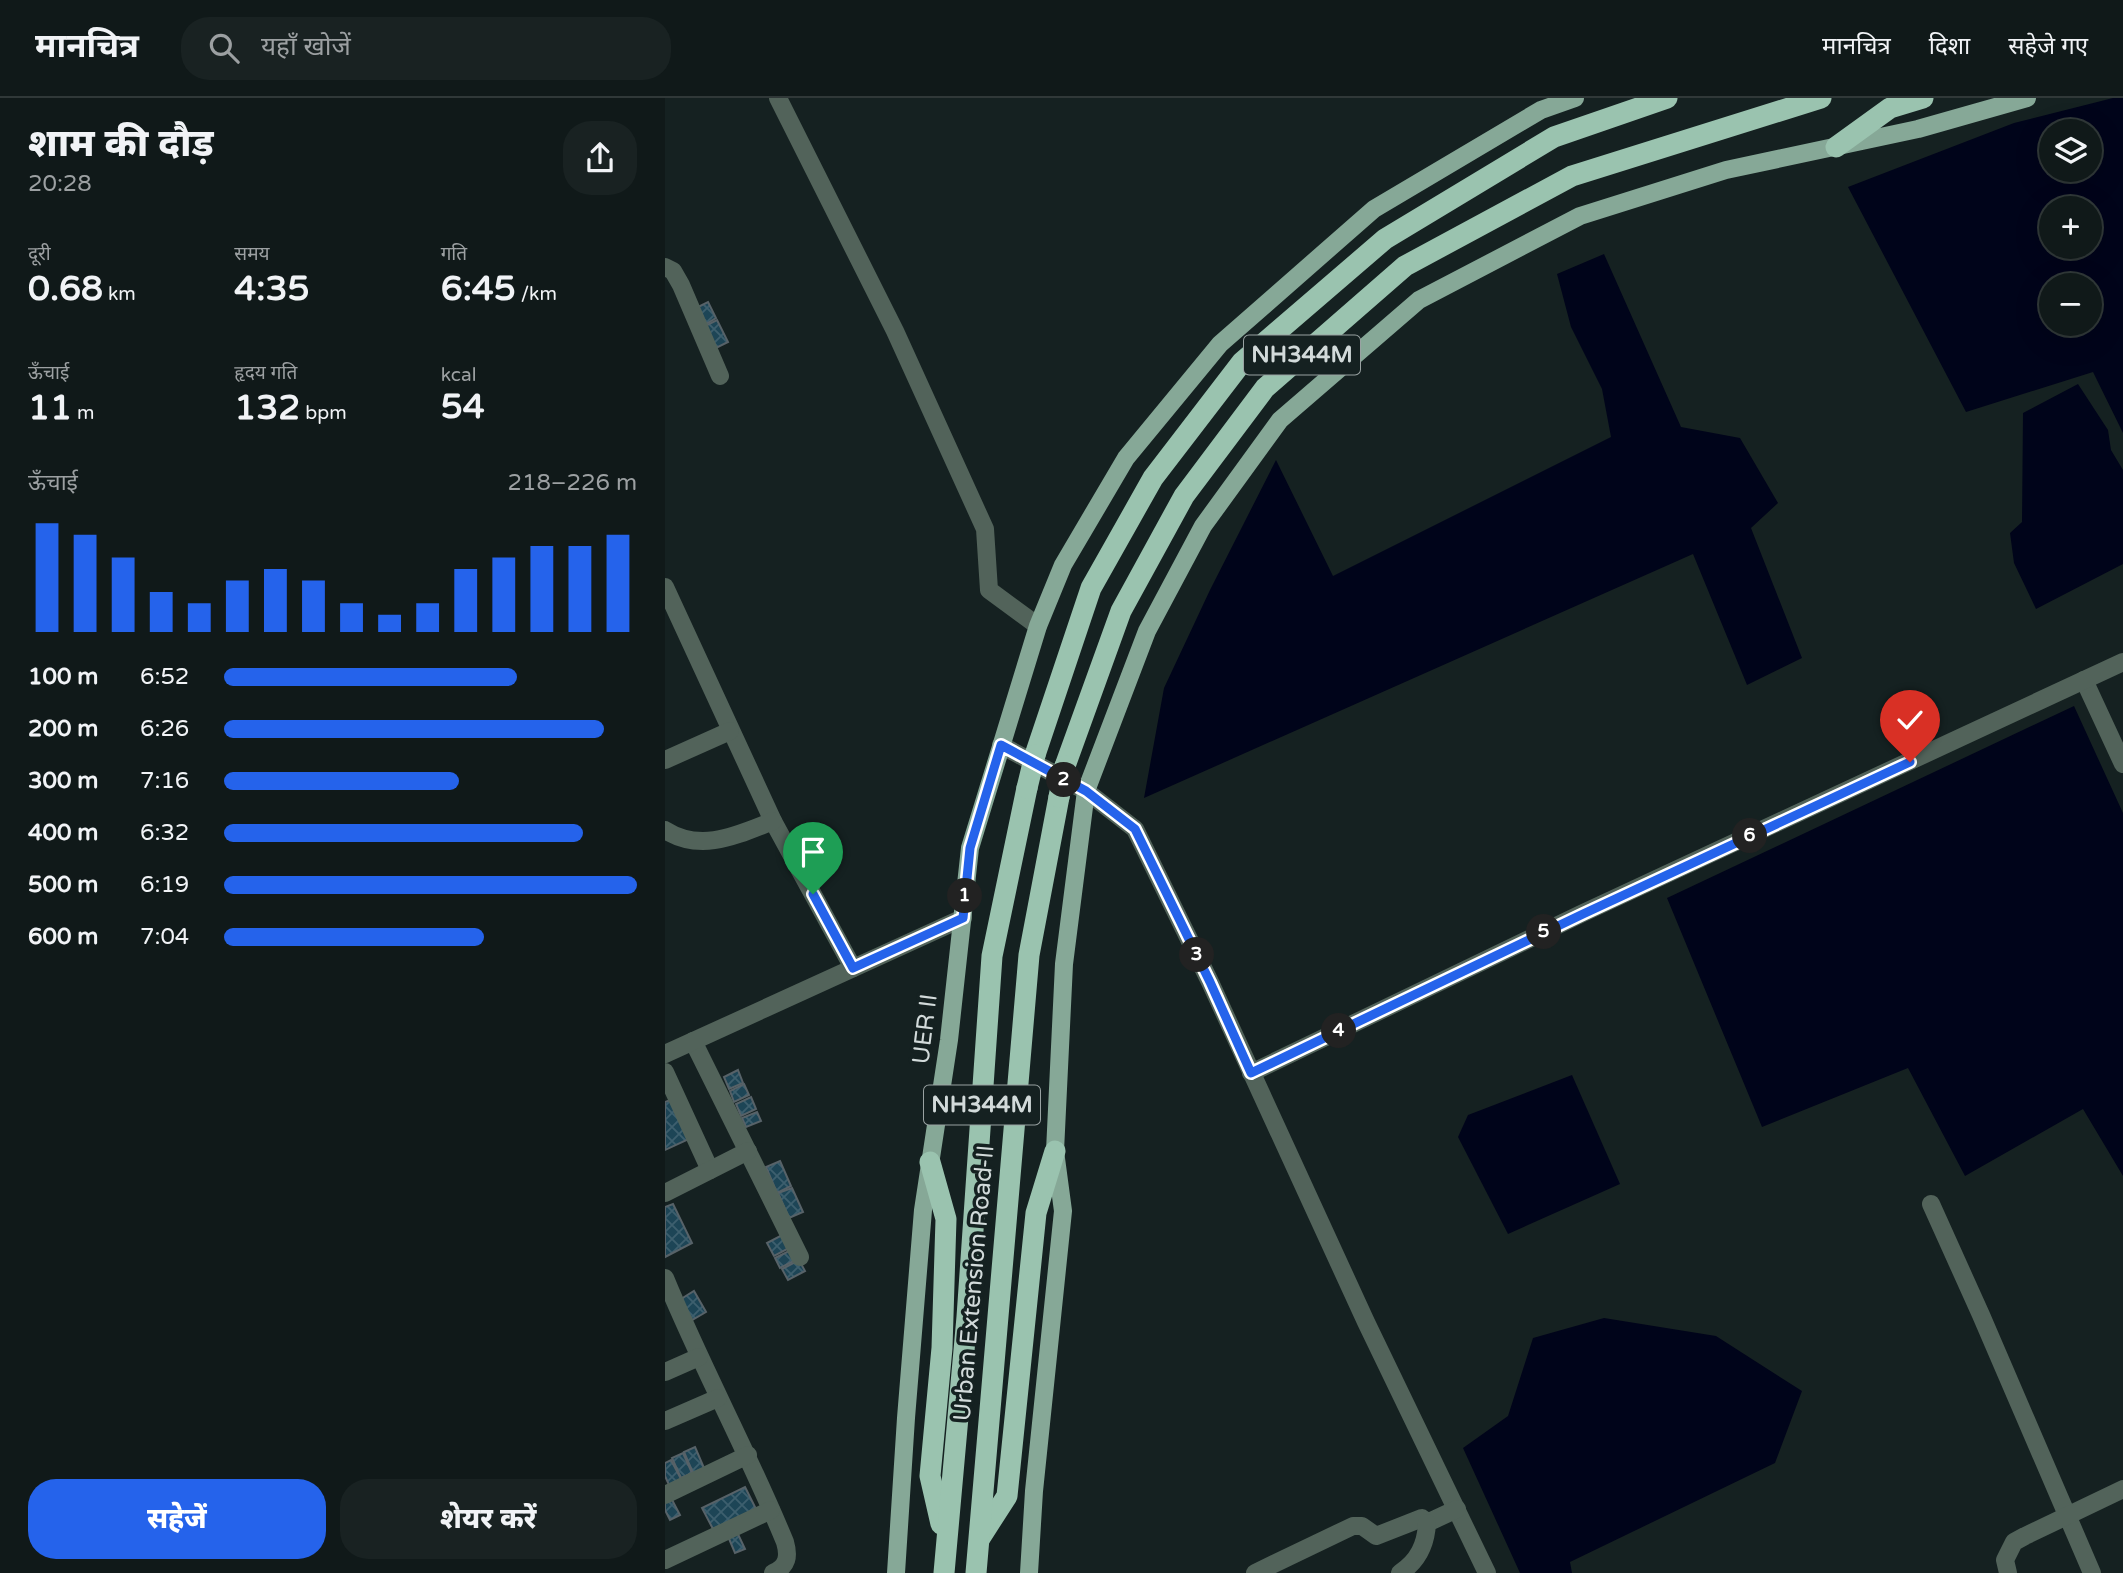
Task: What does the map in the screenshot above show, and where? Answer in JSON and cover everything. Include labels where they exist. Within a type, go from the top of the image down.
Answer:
[{"type":"highway","name":"Urban Extension Road-II","points":[[944,1573],[967,1317],[992,956],[1034,758],[1091,588],[1153,478],[1241,362],[1385,239],[1554,137],[1667,98]]},
{"type":"highway","name":"Urban Extension Road-II","points":[[976,1573],[1028,955],[1062,781],[1121,611],[1184,496],[1265,388],[1405,266],[1573,176],[1821,98]]},
{"type":"highway","points":[[1836,147],[1890,108],[1923,98]]},
{"type":"highway","points":[[977,1543],[1007,1496],[1036,1213],[1055,1151]]},
{"type":"highway","points":[[930,1162],[946,1219],[942,1349],[930,1476],[945,1543]]},
{"type":"main road","name":"UER II","points":[[896,1573],[923,1210],[949,1040],[970,848],[1038,626],[1063,565],[1126,458],[1220,344],[1374,209],[1541,110],[1575,98]]},
{"type":"main road","points":[[1029,1573],[1034,1491],[1063,1211],[1055,1151],[1064,964],[1086,791],[1147,631],[1203,526],[1280,421],[1419,300],[1580,216],[1726,170],[1918,129],[2028,98]]},
{"type":"street","points":[[778,98],[895,331],[985,529],[989,590],[1038,626]]},
{"type":"street","points":[[665,267],[673,271],[681,285],[720,376]]},
{"type":"street","points":[[665,587],[773,821],[853,968]]},
{"type":"street","points":[[1251,1073],[1596,908],[2123,662]]},
{"type":"street","points":[[2084,680],[2123,764]]},
{"type":"street","points":[[665,760],[730,731]]},
{"type":"street","points":[[1001,745],[1034,758],[1062,781],[1086,791],[1135,829],[1210,982],[1366,1322],[1487,1573]]},
{"type":"street","points":[[665,830],[678,838],[695,841],[716,840],[773,821]]},
{"type":"street","points":[[665,1054],[963,918]]},
{"type":"street","points":[[693,1041],[800,1257]]},
{"type":"street","points":[[665,1072],[710,1170]]},
{"type":"street","points":[[667,1186],[710,1170],[748,1151]]},
{"type":"street","points":[[1930,1204],[2092,1573]]},
{"type":"street","points":[[665,1278],[672,1316],[699,1357],[748,1455],[788,1552],[783,1567],[773,1573]]},
{"type":"street","points":[[665,1372],[699,1357]]},
{"type":"street","points":[[665,1421],[718,1398]]},
{"type":"street","points":[[665,1495],[748,1455]]},
{"type":"street","points":[[2008,1573],[2004,1560],[2014,1542],[2123,1489]]},
{"type":"street","points":[[1427,1523],[1457,1509]]},
{"type":"street","points":[[665,1560],[771,1510]]},
{"type":"street","points":[[1255,1573],[1353,1526],[1362,1526],[1376,1536],[1422,1518],[1427,1523],[1426,1539],[1418,1557],[1400,1573]]},
{"type":"water","points":[[2113,98],[2123,98],[2123,433],[2093,372],[1966,412],[1848,187],[2014,123]]},
{"type":"water","points":[[1604,254],[1681,427],[1740,438],[1778,503],[1751,528],[1802,658],[1747,685],[1693,554],[1144,798],[1164,688],[1276,460],[1333,576],[1611,437],[1602,389],[1571,327],[1557,274]]},
{"type":"water","points":[[2078,384],[2108,430],[2111,450],[2123,470],[2123,564],[2036,609],[2014,563],[2010,533],[2022,522],[2023,413]]},
{"type":"water","points":[[2074,706],[2123,813],[2123,1176],[2083,1109],[1965,1176],[1908,1068],[1762,1127],[1667,898]]},
{"type":"water","points":[[1572,1075],[1620,1184],[1508,1234],[1458,1137],[1468,1115]]},
{"type":"water","points":[[1604,1318],[1716,1336],[1802,1391],[1775,1463],[1570,1562],[1572,1573],[1520,1573],[1463,1448],[1508,1416],[1533,1338]]},
{"type":"building","points":[[708,302],[716,318],[706,324],[698,307]]},
{"type":"building","points":[[717,320],[728,342],[716,348],[705,326]]},
{"type":"building","points":[[738,1070],[743,1083],[729,1089],[724,1077]]},
{"type":"building","points":[[744,1084],[749,1095],[734,1102],[730,1091]]},
{"type":"building","points":[[751,1097],[756,1109],[741,1116],[736,1104]]},
{"type":"building","points":[[673,1099],[691,1138],[665,1150],[665,1102]]},
{"type":"building","points":[[757,1112],[761,1121],[746,1127],[742,1118]]},
{"type":"building","points":[[780,1161],[791,1186],[777,1193],[766,1167]]},
{"type":"building","points":[[792,1188],[803,1212],[789,1218],[778,1193]]},
{"type":"building","points":[[673,1204],[692,1243],[665,1257],[665,1207]]},
{"type":"building","points":[[786,1233],[793,1246],[774,1256],[767,1243]]},
{"type":"building","points":[[793,1249],[798,1259],[780,1268],[775,1258]]},
{"type":"building","points":[[799,1260],[805,1271],[788,1280],[782,1269]]},
{"type":"building","points":[[694,1291],[706,1312],[692,1320],[681,1299]]},
{"type":"building","points":[[695,1447],[704,1468],[693,1473],[684,1452]]},
{"type":"building","points":[[683,1453],[692,1473],[681,1478],[672,1458]]},
{"type":"building","points":[[671,1460],[681,1479],[669,1485],[665,1476],[665,1463]]},
{"type":"building","points":[[745,1487],[756,1509],[713,1529],[702,1508]]},
{"type":"building","points":[[669,1494],[680,1515],[670,1520],[665,1510],[665,1496]]},
{"type":"building","points":[[736,1530],[745,1549],[735,1553],[727,1534]]},
{"type":"route","points":[[813,894],[853,968],[963,918],[970,848],[1001,745],[1086,791],[1135,829],[1251,1073],[1910,762]]}]
